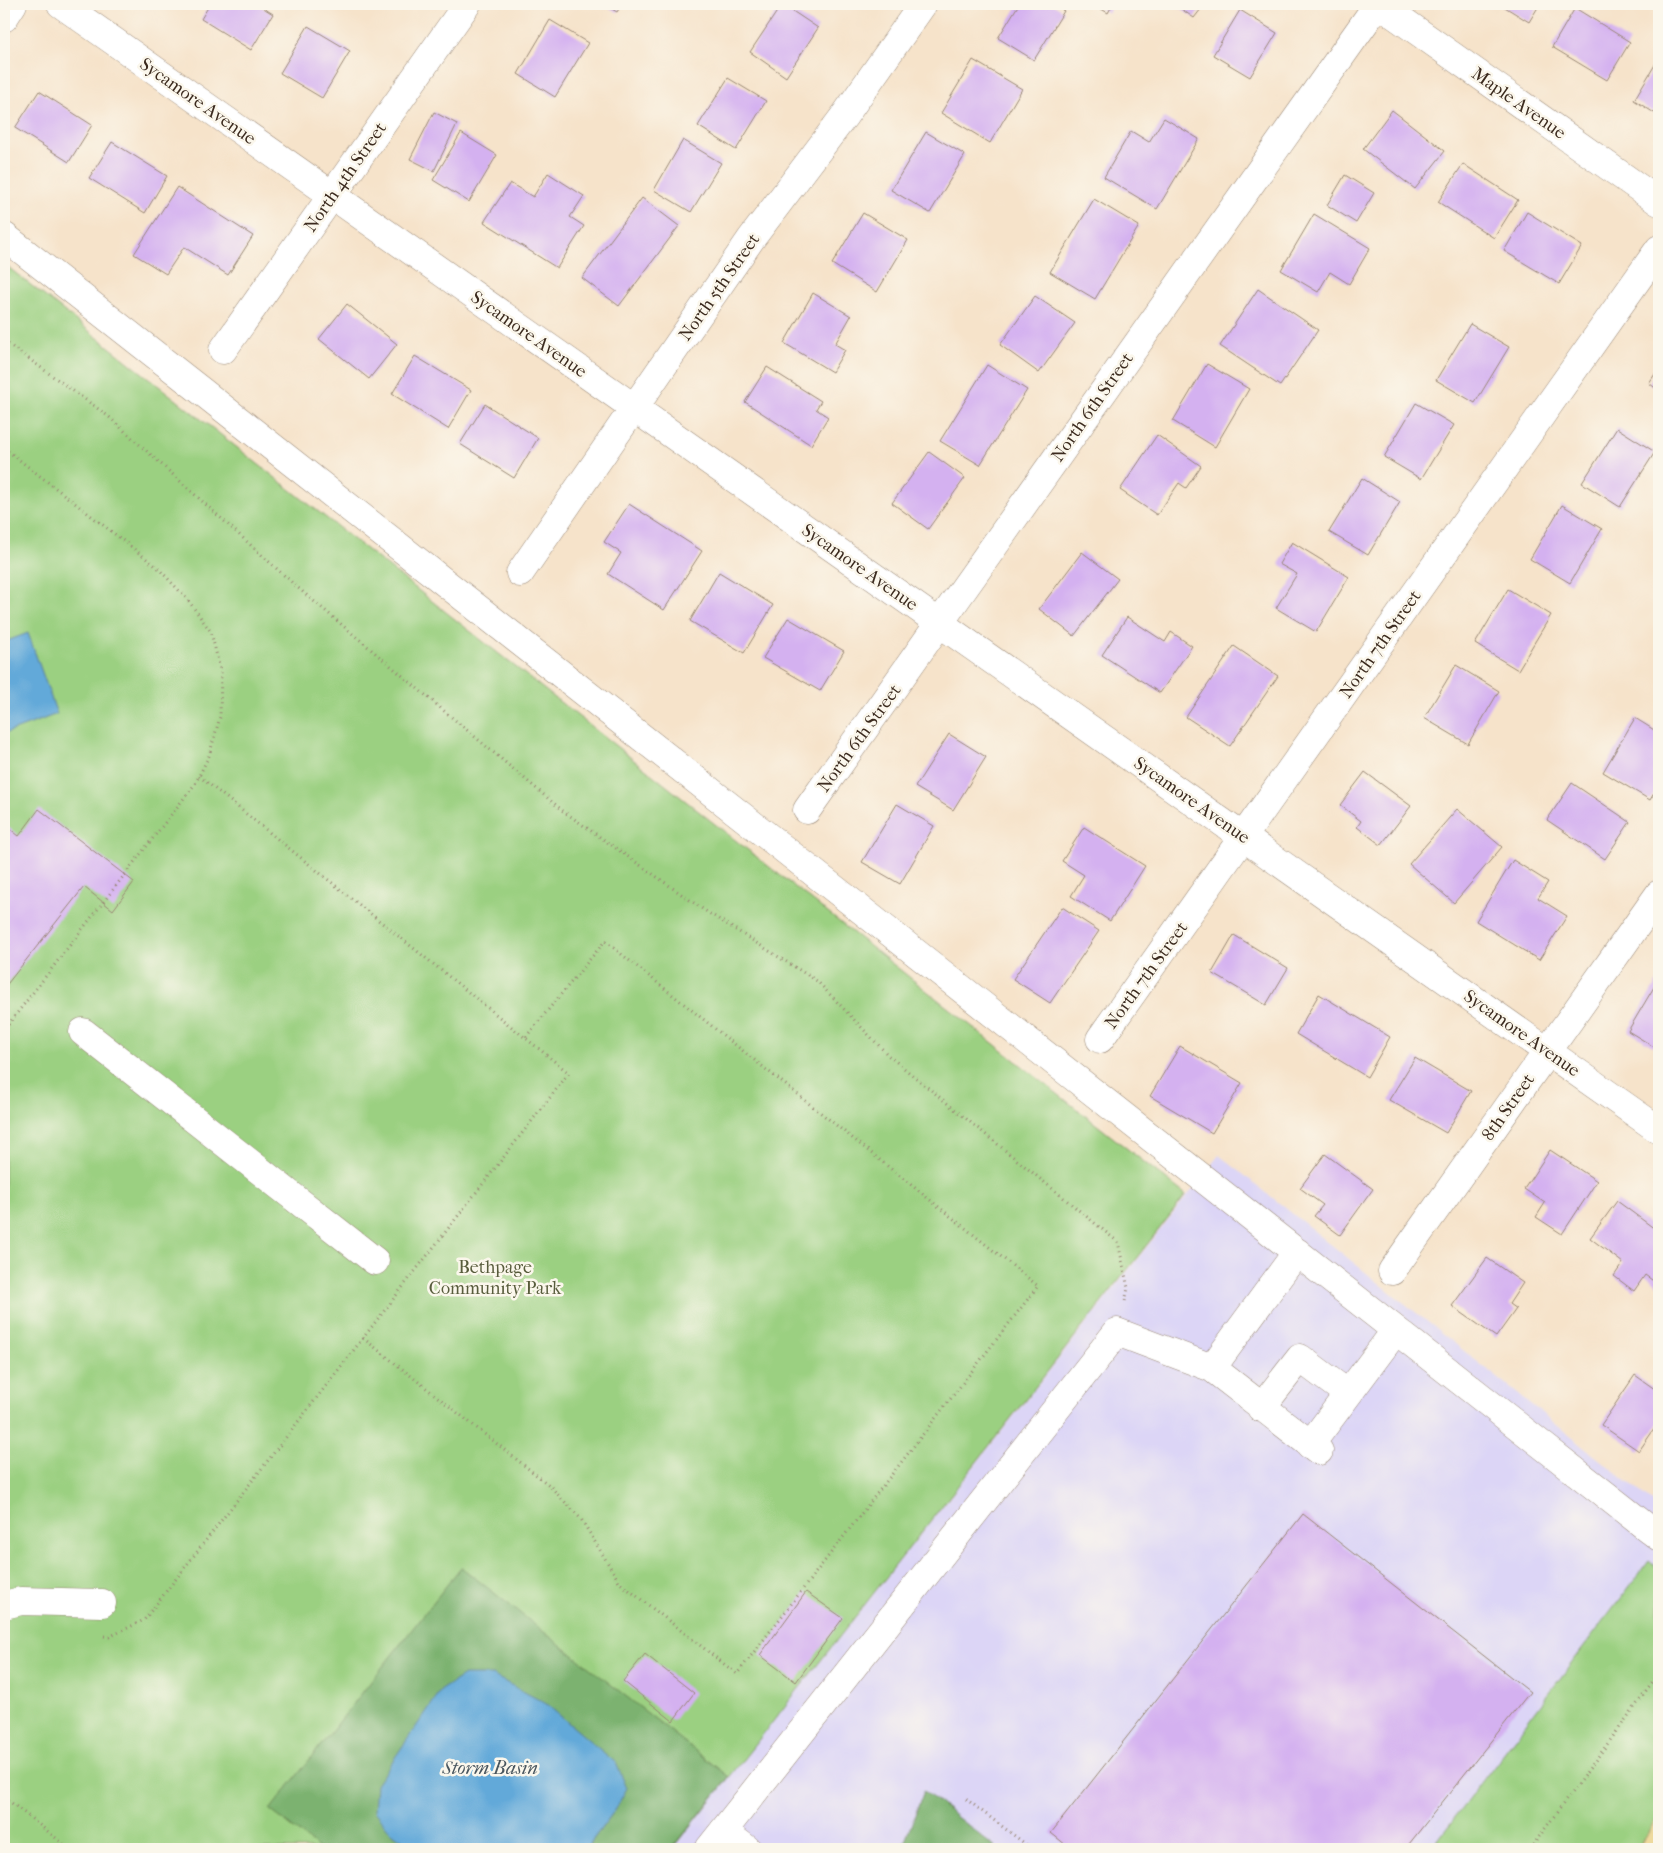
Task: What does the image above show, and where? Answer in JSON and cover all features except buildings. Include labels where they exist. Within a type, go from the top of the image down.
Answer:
[{"type":"street","points":[[4,18],[13,4]]},
{"type":"street","name":"Sycamore Avenue","points":[[60,4],[1659,1130]]},
{"type":"street","name":"North 4th Street","points":[[223,350],[467,4]]},
{"type":"street","name":"North 5th Street","points":[[520,573],[751,239],[845,116],[923,4]]},
{"type":"street","name":"Maple Avenue","points":[[1378,4],[1659,202]]},
{"type":"street","name":"North 6th Street","points":[[807,810],[1378,4]]},
{"type":"street","points":[[4,236],[1659,1537]]},
{"type":"street","name":"North 7th Street","points":[[1100,1039],[1659,249]]},
{"type":"street","name":"8th Street","points":[[1392,1271],[1659,894]]},
{"type":"street","points":[[83,1032],[375,1261]]},
{"type":"street","points":[[1212,1368],[1297,1252]]},
{"type":"street","points":[[747,1849],[716,1840],[1117,1332],[1212,1368],[1314,1448],[1348,1394],[1396,1330]]},
{"type":"street","points":[[1261,1408],[1300,1358],[1348,1394]]},
{"type":"street","points":[[4,1605],[21,1601],[102,1603]]},
{"type":"path","points":[[4,341],[108,416],[297,586],[563,811],[704,910],[817,981],[889,1056],[1118,1242],[1128,1288],[1117,1332]]},
{"type":"path","points":[[4,448],[157,567],[188,600],[210,632],[221,673],[220,716],[209,756],[195,784],[4,1030]]},
{"type":"path","points":[[363,1338],[549,1485],[580,1519],[620,1583],[737,1674],[1038,1286],[605,941],[525,1038]]},
{"type":"path","points":[[1530,1849],[1659,1674]]},
{"type":"path","points":[[4,1798],[70,1849]]},
{"type":"path","points":[[966,1799],[1032,1849]]},
{"type":"shaded area","points":[[1219,1155],[1659,1507],[1659,1849],[673,1849]]},
{"type":"green space","name":"Bethpage Community Park","points":[[4,264],[1186,1195],[673,1849],[4,1849]]},
{"type":"green space","points":[[1649,1561],[1659,1570],[1659,1849],[1431,1849]]},
{"type":"green space","points":[[461,1567],[729,1777],[672,1849],[586,1849],[615,1810],[388,1829],[414,1849],[320,1849],[270,1810]]},
{"type":"green space","points":[[924,1791],[997,1849],[902,1849]]},
{"type":"sand","points":[[1659,1817],[1659,1849],[1638,1849]]},
{"type":"water","points":[[28,633],[57,714],[4,734],[4,642]]},
{"type":"water","name":"Storm Basin","points":[[464,1675],[492,1675],[545,1703],[616,1763],[627,1788],[615,1810],[586,1849],[414,1849],[388,1829],[374,1811],[376,1785],[442,1689]]}]
